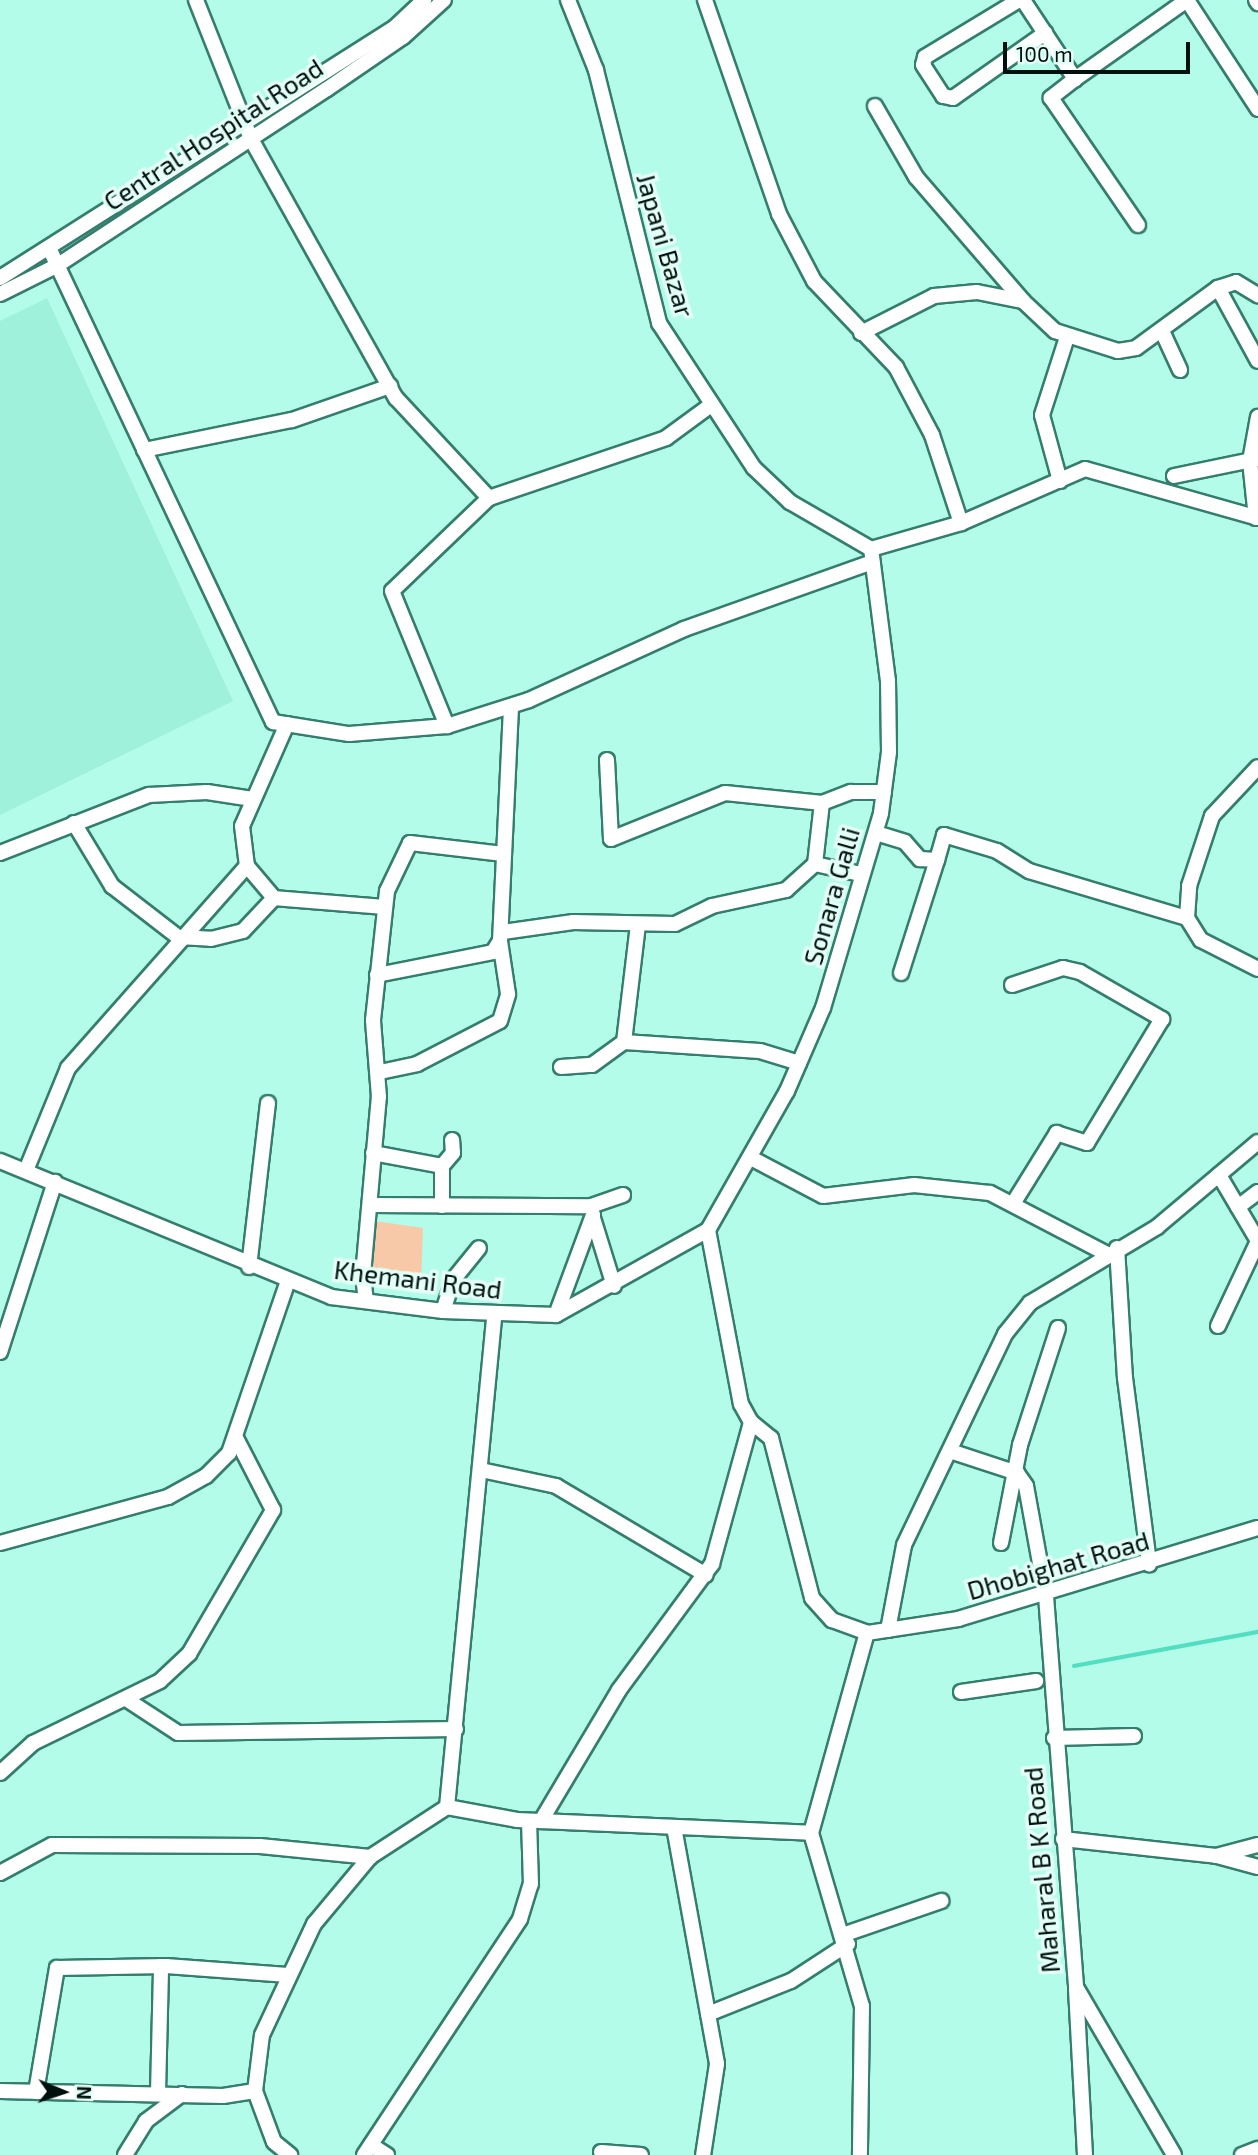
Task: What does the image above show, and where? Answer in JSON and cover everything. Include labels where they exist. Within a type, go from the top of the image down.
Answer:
[{"type":"street","points":[[196,0],[248,132],[390,386],[489,498]]},
{"type":"street","name":"Central Hospital Road","points":[[248,132],[394,27],[424,0]]},
{"type":"street","name":"Central Hospital Road","points":[[0,294],[248,132],[403,37],[444,0]]},
{"type":"street","name":"Japani Bazar","points":[[568,0],[596,70],[659,323],[754,468],[790,502],[871,556]]},
{"type":"street","points":[[705,0],[779,214],[814,281],[896,368],[932,435],[961,523]]},
{"type":"street","points":[[1045,33],[953,98],[943,96],[923,65],[925,57],[1021,0],[1045,33],[1075,79]]},
{"type":"street","points":[[1138,225],[1051,99],[1187,0],[1258,109]]},
{"type":"street","points":[[874,106],[916,177],[1023,301],[1067,337],[1118,351],[1162,331],[1218,288],[1236,282],[1258,295]]},
{"type":"street","points":[[54,258],[273,722],[349,734],[447,726],[511,706],[684,629],[961,523],[1085,469],[1257,518],[1254,460],[1258,416]]},
{"type":"street","name":"Central Hospital Road","points":[[0,278],[54,258]]},
{"type":"street","points":[[1218,288],[1258,361]]},
{"type":"street","points":[[861,333],[947,292],[1023,301]]},
{"type":"street","points":[[1162,331],[1180,370]]},
{"type":"street","points":[[1060,481],[1042,415],[1067,337]]},
{"type":"street","points":[[144,450],[292,420],[390,386]]},
{"type":"street","points":[[447,726],[393,591],[489,498],[666,438],[711,405]]},
{"type":"street","points":[[1174,476],[1254,460]]},
{"type":"street","name":"Sonara Galli","points":[[708,1230],[751,1158],[799,1063],[844,946],[860,874],[876,833],[884,792],[888,681],[871,556]]},
{"type":"street","points":[[380,1073],[417,1064],[500,1021],[508,994],[501,937],[511,706]]},
{"type":"street","points":[[287,724],[277,757],[252,799],[242,826],[247,866],[274,898],[384,907]]},
{"type":"street","points":[[607,760],[611,839],[725,793],[822,803],[851,792],[884,792]]},
{"type":"street","points":[[1258,766],[1212,816],[1189,886],[1187,918],[1201,940],[1258,969]]},
{"type":"street","points":[[0,853],[149,795],[207,792],[252,799]]},
{"type":"street","points":[[501,937],[573,922],[675,924],[712,906],[786,890],[816,864],[822,803]]},
{"type":"street","points":[[74,823],[112,886],[178,937],[211,939],[243,931],[274,898]]},
{"type":"street","points":[[876,833],[905,842],[920,859],[937,860]]},
{"type":"street","points":[[901,974],[944,835],[997,851],[1029,871],[1187,918]]},
{"type":"street","points":[[366,1301],[380,1073],[373,1020],[384,907],[410,843],[503,854]]},
{"type":"street","points":[[816,864],[860,874]]},
{"type":"street","points":[[27,1168],[63,1077],[178,937],[247,866]]},
{"type":"street","points":[[624,1042],[638,925]]},
{"type":"street","points":[[377,975],[493,952],[501,937]]},
{"type":"street","points":[[1012,985],[1063,968],[1162,1019],[1087,1143],[1057,1133],[1014,1202]]},
{"type":"street","points":[[561,1067],[592,1065],[624,1042],[760,1051],[799,1063]]},
{"type":"street","points":[[249,1267],[268,1103]]},
{"type":"street","points":[[442,1206],[442,1166],[453,1153],[452,1140]]},
{"type":"street","points":[[888,1630],[904,1545],[1005,1334],[1030,1303],[1112,1251],[1157,1227],[1258,1142]]},
{"type":"street","points":[[373,1153],[442,1166]]},
{"type":"street","points":[[751,1158],[823,1196],[914,1185],[968,1189],[1014,1202],[1112,1251]]},
{"type":"street","name":"Khemani Road","points":[[0,1161],[27,1168],[249,1267],[288,1281],[366,1301],[443,1311],[556,1315],[614,1286],[708,1230]]},
{"type":"street","points":[[1218,1325],[1258,1241],[1219,1175]]},
{"type":"street","points":[[0,1352],[55,1182]]},
{"type":"street","points":[[1238,1207],[1258,1192]]},
{"type":"street","points":[[372,1205],[592,1211],[623,1195]]},
{"type":"street","points":[[592,1211],[614,1286]]},
{"type":"street","points":[[556,1315],[592,1211]]},
{"type":"street","points":[[708,1230],[741,1404],[751,1422],[771,1438],[814,1605],[832,1620],[867,1633],[811,1833],[846,1939],[864,2038],[860,2155]]},
{"type":"street","points":[[443,1311],[453,1280],[479,1248]]},
{"type":"street","points":[[1112,1251],[1149,1564]]},
{"type":"street","points":[[0,1543],[168,1497],[206,1476],[229,1453],[288,1281]]},
{"type":"street","points":[[447,1807],[495,1314]]},
{"type":"street","points":[[1002,1542],[1017,1473],[1058,1328]]},
{"type":"street","points":[[387,2155],[368,2150],[520,1919],[531,1884],[535,1821],[619,1690],[706,1575],[751,1422]]},
{"type":"street","points":[[0,1773],[33,1743],[160,1681],[189,1654],[269,1525],[273,1510],[265,1487],[234,1436]]},
{"type":"street","points":[[950,1451],[1017,1473]]},
{"type":"street","points":[[481,1470],[556,1486],[706,1575]]},
{"type":"street","name":"Maharal B K Road","points":[[1017,1473],[1026,1486],[1046,1597],[1054,1738],[1076,1987],[1174,2155]]},
{"type":"street","name":"Dhobighat Road","points":[[867,1633],[1046,1597],[1258,1528]]},
{"type":"street","points":[[961,1692],[1036,1681]]},
{"type":"street","points":[[126,1699],[178,1733],[456,1730]]},
{"type":"street","points":[[1054,1738],[1134,1736]]},
{"type":"street","points":[[290,2155],[274,2142],[255,2091],[262,2035],[288,1975],[314,1924],[370,1857],[447,1807],[535,1821],[811,1833]]},
{"type":"street","points":[[674,1827],[717,2064],[703,2155]]},
{"type":"street","points":[[1063,1839],[1216,1856],[1258,1867]]},
{"type":"street","points":[[1216,1856],[1258,1844]]},
{"type":"street","points":[[0,1873],[52,1845],[260,1846],[370,1857]]},
{"type":"street","points":[[708,2014],[791,1981],[846,1939],[941,1901]]},
{"type":"street","points":[[36,2092],[57,1968],[161,1966],[288,1975]]},
{"type":"street","points":[[158,2092],[161,1966]]},
{"type":"street","points":[[1076,1987],[1085,2155]]},
{"type":"street","points":[[0,2091],[255,2091]]},
{"type":"street","points":[[125,2155],[161,2105],[183,2093]]},
{"type":"street","points":[[1242,2155],[1258,2149]]},
{"type":"street","points":[[601,2152],[641,2155]]},
{"type":"shaded area","points":[[47,298],[233,701],[0,815],[0,321]]},
{"type":"shaded area","points":[[375,1221],[423,1228],[421,1284],[369,1277]]},
{"type":"waterway","points":[[1074,1666],[1258,1632]]}]
